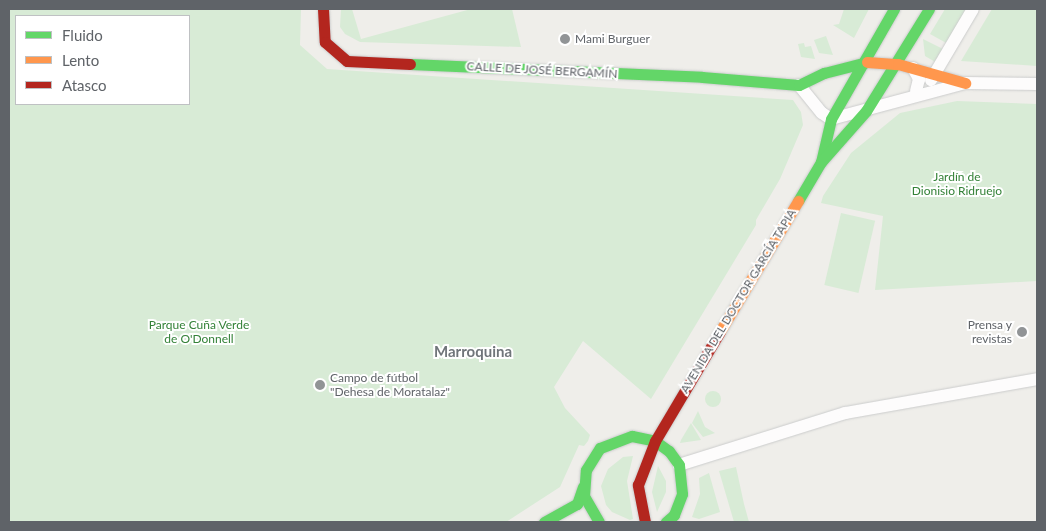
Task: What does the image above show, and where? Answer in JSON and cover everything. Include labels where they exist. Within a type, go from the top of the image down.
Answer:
[{"type":"main road","name":"CALLE DE JOSÉ BERGAMÍN","points":[[322,9],[325,42],[347,61],[702,77],[799,85]]},
{"type":"main road","name":"AVENIDA DEL DOCTOR GARCÍA TAPIA","points":[[821,162],[831,118],[894,9]]},
{"type":"main road","name":"AVENIDA DEL DOCTOR GARCÍA TAPIA","points":[[645,522],[638,485],[655,441],[821,162],[866,111],[898,64],[929,9]]},
{"type":"main road","points":[[799,85],[824,73],[863,62],[898,64],[936,73],[965,83]]},
{"type":"main road","points":[[544,522],[577,504],[586,470],[600,448],[622,437],[644,437],[655,441],[669,451],[678,465],[682,494],[674,515],[666,522]]},
{"type":"main road","points":[[583,487],[589,508],[599,522]]},
{"type":"main road","points":[[577,504],[589,508]]},
{"type":"street","points":[[911,94],[936,73],[973,9]]},
{"type":"street","points":[[911,94],[919,79],[913,68]]},
{"type":"street","points":[[813,103],[817,82],[824,73]]},
{"type":"street","points":[[799,85],[813,103],[831,118],[866,111],[911,94],[965,83],[1037,84]]},
{"type":"street","points":[[678,465],[845,413],[1037,379]]},
{"type":"green space","name":"Parque Cuña Verde de O'Donnell","points":[[9,9],[301,9],[300,45],[327,69],[793,100],[801,112],[803,125],[780,179],[756,220],[756,225],[651,399],[583,341],[554,387],[565,408],[590,435],[588,441],[584,446],[579,445],[560,487],[506,522],[9,522]]},
{"type":"green space","points":[[341,9],[352,9],[361,39],[471,9],[512,9],[521,47],[360,42],[345,34],[340,27]]},
{"type":"green space","points":[[844,9],[869,9],[854,38],[833,25],[839,24]]},
{"type":"green space","points":[[945,9],[968,9],[948,44],[930,34]]},
{"type":"green space","points":[[992,9],[1037,9],[1037,66],[961,61]]},
{"type":"green space","points":[[826,36],[833,55],[819,53],[814,40]]},
{"type":"green space","points":[[923,39],[945,50],[937,63],[925,56]]},
{"type":"green space","points":[[804,43],[805,47],[811,46],[815,59],[801,57],[798,44]]},
{"type":"green space","name":"Jardín de Dionisio Ridruejo","points":[[957,101],[1037,104],[1037,281],[875,290],[883,216],[821,203],[823,196],[851,153],[900,113]]},
{"type":"green space","points":[[841,213],[875,221],[858,293],[824,285]]},
{"type":"green space","points":[[713,391],[721,399],[713,407],[705,399]]},
{"type":"green space","points":[[698,411],[705,427],[715,433],[703,437],[695,427],[692,423]]},
{"type":"green space","points":[[691,423],[701,440],[680,443],[681,440]]},
{"type":"green space","points":[[633,456],[627,481],[633,519],[630,520],[612,512],[606,505],[601,486],[608,469],[623,457]]},
{"type":"green space","points":[[658,466],[666,481],[666,492],[657,512],[652,492]]},
{"type":"green space","points":[[736,467],[749,522],[734,522],[719,471]]},
{"type":"green space","points":[[709,473],[720,512],[699,519],[692,517],[700,494],[699,478]]},
{"type":"traffic: fast","points":[[821,162],[831,119],[894,9]]},
{"type":"traffic: fast","points":[[798,201],[821,162],[866,111],[929,9]]},
{"type":"traffic: fast","points":[[410,64],[702,77],[799,85],[824,73],[867,62]]},
{"type":"traffic: fast","points":[[599,522],[584,496],[586,470],[600,448],[632,436],[655,441],[669,451],[679,465],[682,494],[674,515],[666,522]]},
{"type":"traffic: fast","points":[[544,522],[577,504],[583,487]]},
{"type":"traffic: slow","points":[[867,62],[898,64],[965,83]]},
{"type":"traffic: slow","points":[[719,333],[798,201]]},
{"type":"traffic: jam","points":[[323,9],[325,42],[347,61],[410,64]]},
{"type":"traffic: jam","points":[[645,522],[638,485],[655,441],[719,333]]},
{"type":"place","name":"Mami Burguer","points":[[565,39]]},
{"type":"place","name":"Prensa y revistas","points":[[1022,332]]},
{"type":"place","name":"Campo de fútbol \"Dehesa de Moratalaz\"","points":[[320,385]]},
{"type":"district","name":"Marroquina","points":[[473,352]]}]
